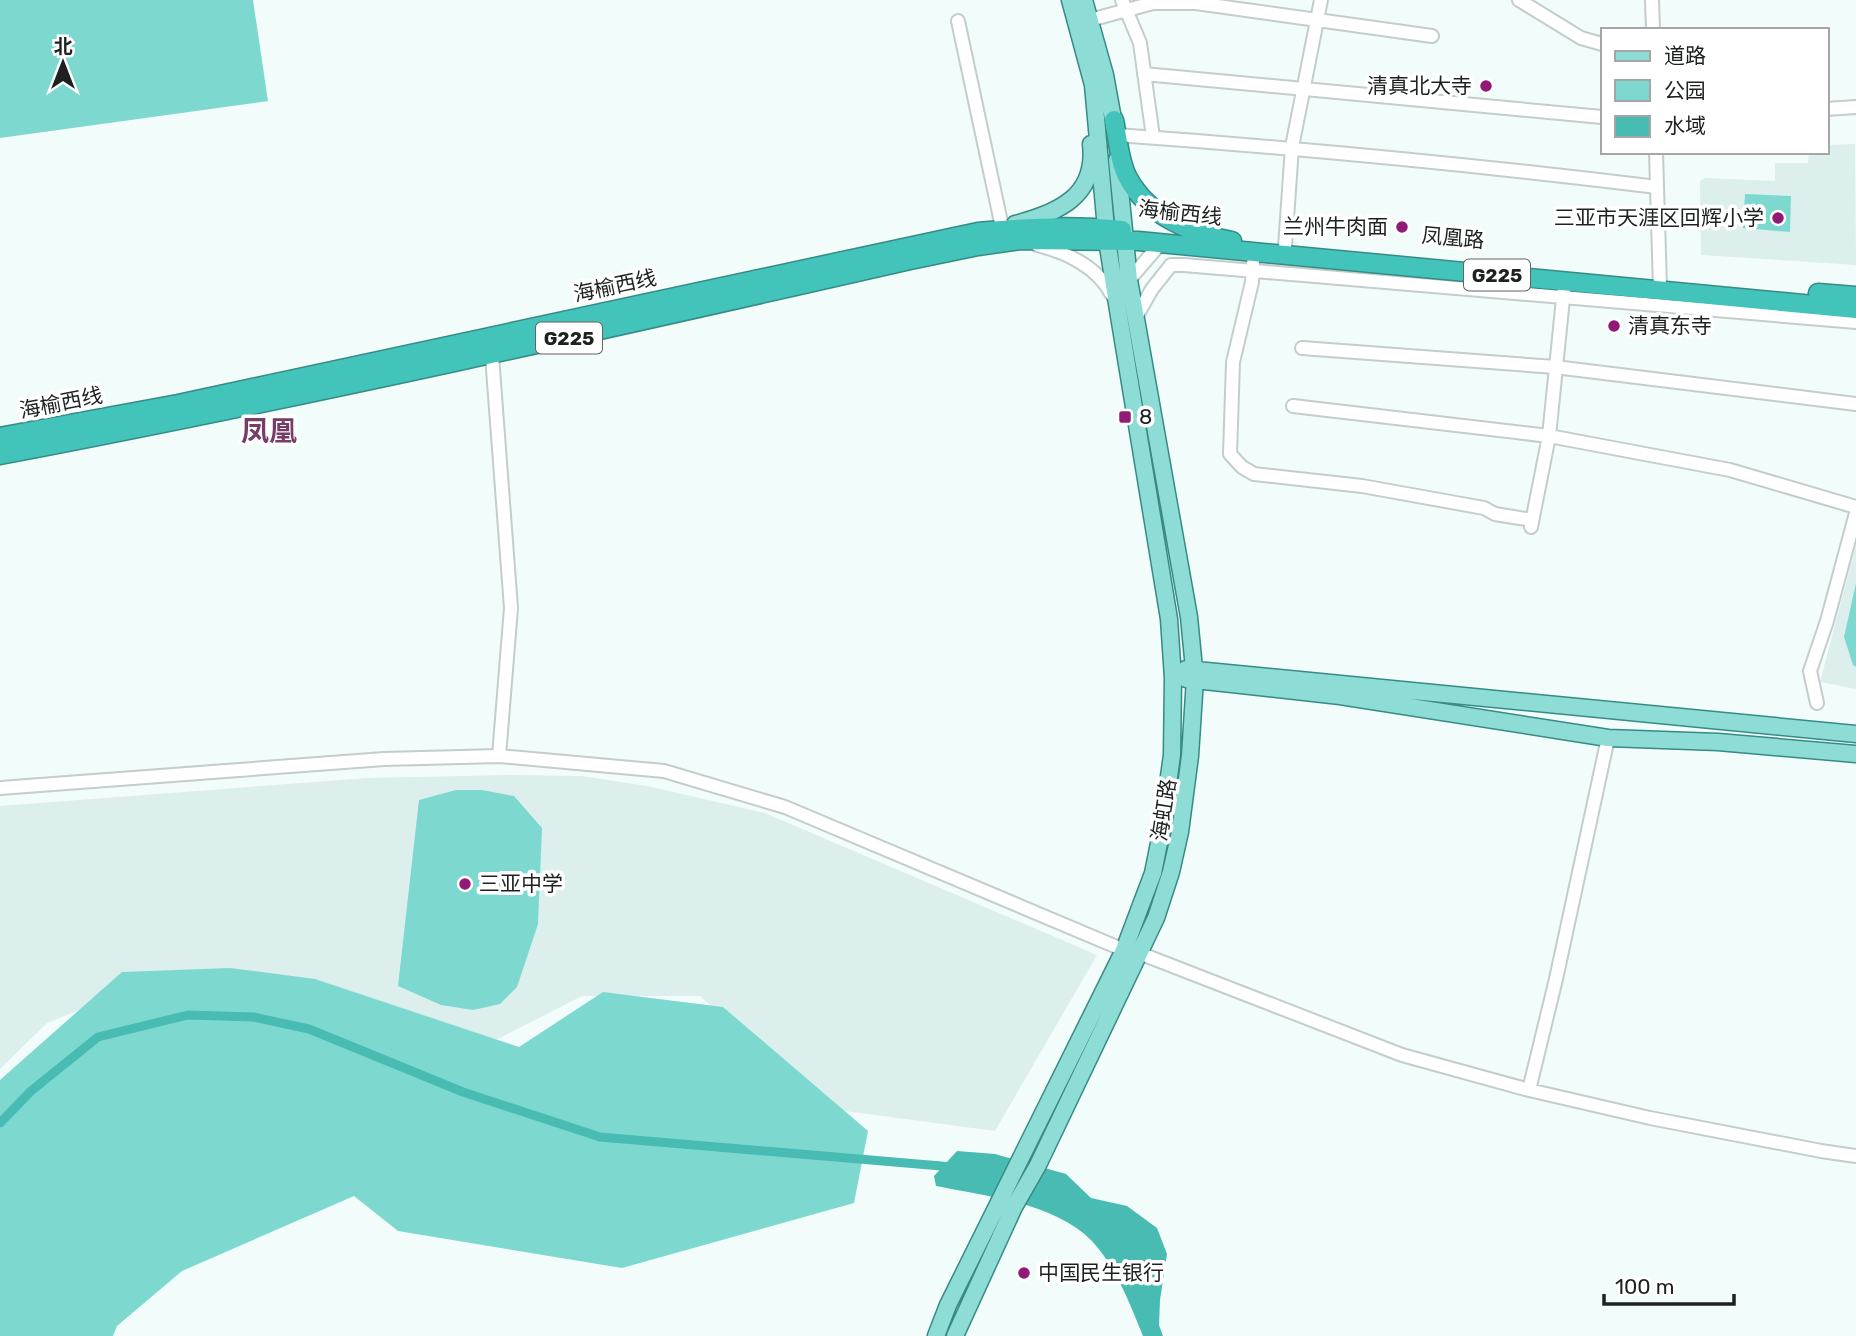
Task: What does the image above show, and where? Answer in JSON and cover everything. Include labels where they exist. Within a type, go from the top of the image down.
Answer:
[{"type":"highway","name":"凤凰路","points":[[1116,127],[1126,176],[1138,194],[1162,216],[1214,238],[1248,248],[1564,288],[1660,284],[1856,296]]},
{"type":"highway","name":"海榆西线","points":[[0,437],[178,404],[978,232],[1025,228],[1248,248]]},
{"type":"highway","name":"海榆西线","points":[[0,455],[171,423],[492,356],[978,246],[1020,240],[1120,236]]},
{"type":"highway","name":"凤凰路","points":[[1120,236],[1160,244],[1285,247],[1660,284],[1856,309]]},
{"type":"main road","name":"凤凰路","points":[[1076,4],[1090,20],[1116,127],[1120,236]]},
{"type":"main road","points":[[978,232],[1042,217],[1065,206],[1078,195],[1087,177],[1092,154],[1076,4]]},
{"type":"main road","points":[[1076,4],[1120,236]]},
{"type":"main road","name":"海虹路","points":[[955,1336],[1007,1203],[1020,1160],[1132,952],[1162,905],[1180,832],[1190,757],[1194,674],[1189,617],[1120,236]]},
{"type":"main road","name":"海虹路","points":[[936,1336],[948,1305],[1007,1203],[1038,1165],[1132,952],[1161,833],[1172,755],[1173,674],[1169,619],[1116,304],[1120,236]]},
{"type":"main road","points":[[1173,674],[1856,734]]},
{"type":"main road","points":[[1194,674],[1608,738],[1718,742],[1856,754]]},
{"type":"street","points":[[1285,247],[1292,147],[1321,0]]},
{"type":"street","points":[[1519,0],[1581,38],[1601,44]]},
{"type":"street","points":[[1652,0],[1653,28]]},
{"type":"street","points":[[1090,20],[1123,5],[1232,4],[1316,21],[1432,36]]},
{"type":"street","points":[[1123,5],[1140,43],[1153,137]]},
{"type":"street","points":[[958,21],[1002,227]]},
{"type":"street","points":[[1144,74],[1601,117]]},
{"type":"street","points":[[1828,109],[1856,107]]},
{"type":"street","points":[[1116,127],[1153,137],[1292,147],[1657,187]]},
{"type":"street","points":[[1656,154],[1660,284]]},
{"type":"street","points":[[1020,240],[1050,248],[1090,268],[1105,281],[1116,304]]},
{"type":"street","points":[[1129,280],[1160,244]]},
{"type":"street","points":[[1248,248],[1252,282],[1233,362],[1230,454],[1242,467],[1254,474],[1362,486],[1484,508],[1495,514],[1531,523],[1549,436],[1564,288]]},
{"type":"street","points":[[1136,317],[1152,289],[1171,265],[1564,288],[1856,321]]},
{"type":"street","points":[[1303,348],[1555,367],[1856,404]]},
{"type":"street","points":[[492,356],[511,608],[499,756]]},
{"type":"street","points":[[1293,406],[1549,436],[1730,470],[1856,507]]},
{"type":"street","points":[[1817,703],[1810,671],[1827,621],[1856,513]]},
{"type":"street","points":[[1529,1090],[1608,738]]},
{"type":"street","points":[[0,788],[384,760],[499,756],[664,771],[785,807],[1132,952],[1402,1055],[1529,1090],[1650,1118],[1856,1156]]},
{"type":"shaded area","name":"三亚市天涯区回辉小学","points":[[1855,144],[1856,265],[1701,255],[1700,181],[1705,178],[1775,181],[1775,163],[1808,163],[1809,154],[1828,154],[1828,145]]},
{"type":"shaded area","points":[[1856,545],[1856,689],[1820,682]]},
{"type":"shaded area","name":"三亚中学","points":[[582,776],[647,786],[765,813],[1097,955],[995,1131],[830,1109],[700,996],[582,996],[480,1048],[125,992],[47,1023],[0,1069],[0,806],[367,778]]},
{"type":"green space","points":[[0,0],[253,0],[268,101],[0,138]]},
{"type":"green space","points":[[1745,194],[1791,196],[1790,232],[1743,228]]},
{"type":"green space","points":[[1856,583],[1856,667],[1844,637]]},
{"type":"green space","points":[[456,790],[482,790],[514,796],[542,828],[538,924],[517,987],[500,1004],[473,1010],[441,1005],[398,986],[419,800]]},
{"type":"green space","points":[[230,968],[315,979],[519,1047],[603,992],[723,1007],[868,1131],[854,1203],[622,1268],[398,1231],[354,1196],[182,1271],[117,1326],[113,1336],[0,1336],[0,1080],[122,972]]},
{"type":"water","points":[[957,1151],[995,1154],[1066,1174],[1091,1198],[1127,1206],[1157,1228],[1167,1254],[1160,1300],[1159,1325],[1163,1336],[1143,1336],[1122,1286],[1108,1262],[1092,1241],[1077,1228],[1019,1203],[936,1186],[934,1176]]},
{"type":"waterway","points":[[0,1123],[31,1091],[98,1037],[188,1015],[253,1017],[309,1029],[463,1092],[600,1137],[953,1167]]},
{"type":"place","name":"清真北大寺","points":[[1486,86]]},
{"type":"place","name":"三亚市天涯区回辉小学","points":[[1778,218]]},
{"type":"place","name":"兰州牛肉面","points":[[1402,227]]},
{"type":"place","name":"清真东寺","points":[[1614,326]]},
{"type":"place","name":"8","points":[[1125,417]]},
{"type":"place","name":"三亚中学","points":[[465,884]]},
{"type":"place","name":"中国民生银行","points":[[1024,1273]]},
{"type":"district","name":"凤凰","points":[[269,431]]}]
